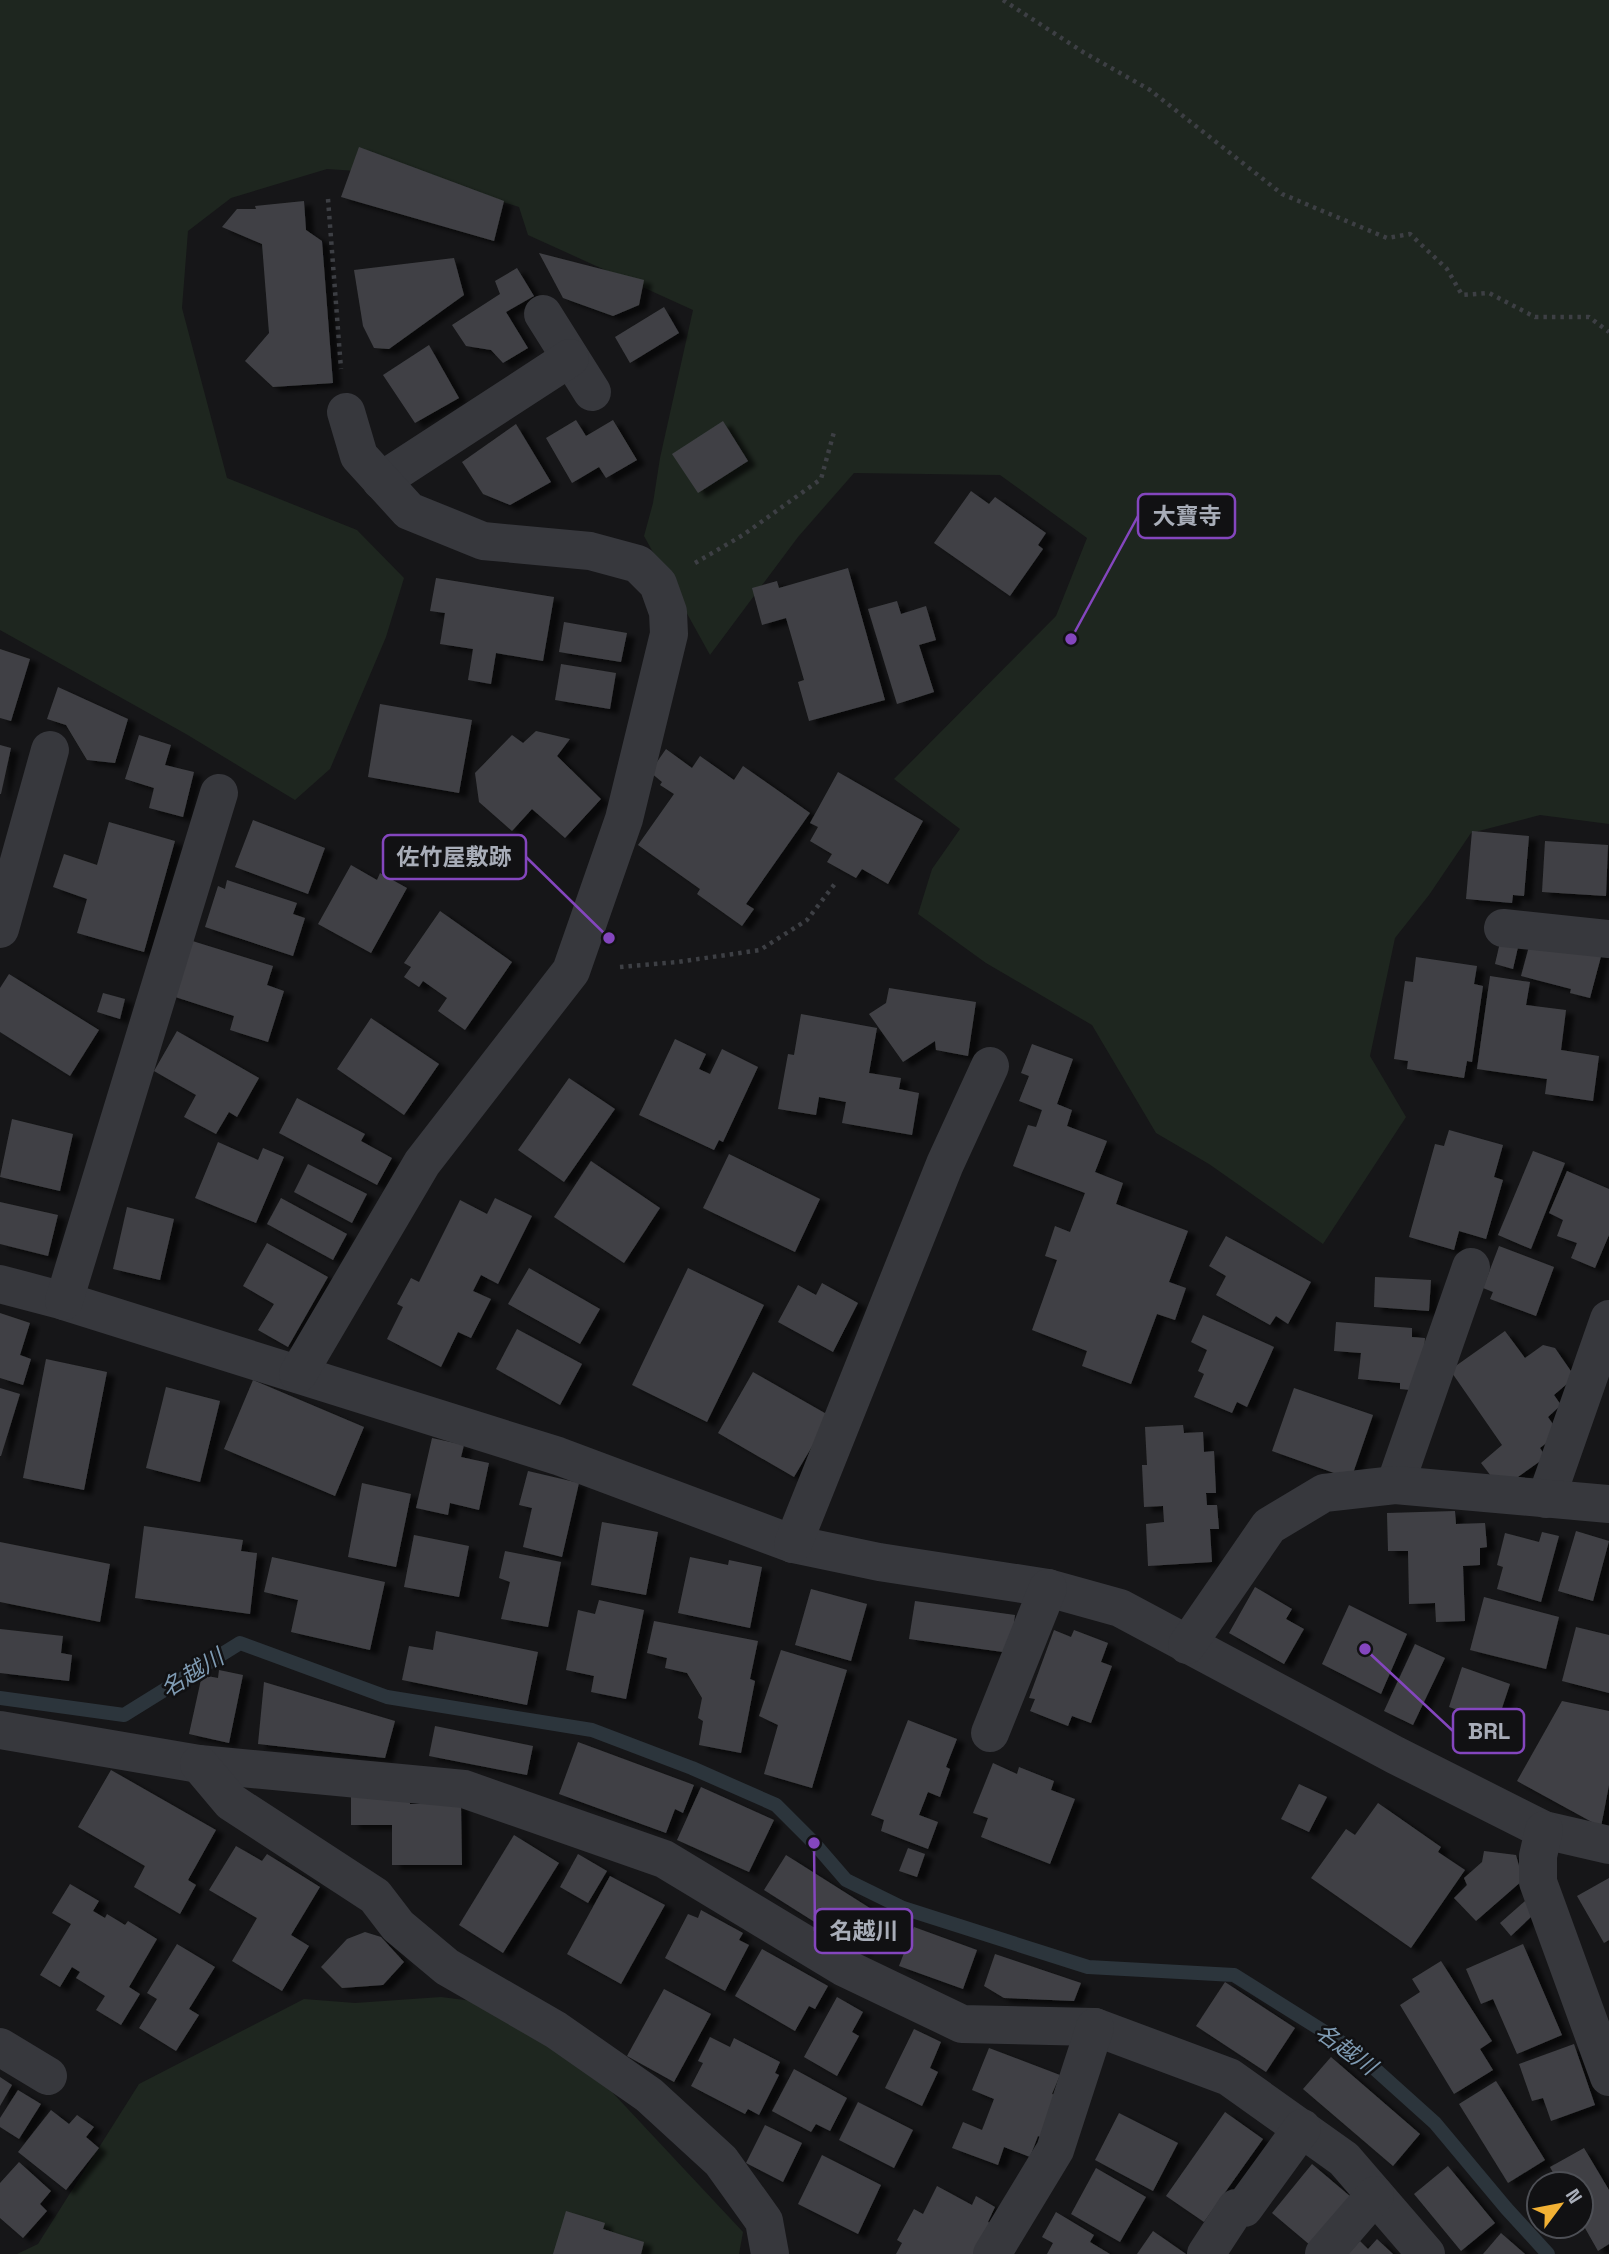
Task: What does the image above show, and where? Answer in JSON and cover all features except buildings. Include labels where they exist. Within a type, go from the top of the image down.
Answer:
[{"type":"street","points":[[543,314],[592,392]]},
{"type":"street","points":[[381,481],[570,358]]},
{"type":"street","points":[[298,1374],[422,1163],[571,971],[624,819],[669,634],[668,612],[658,584],[638,564],[590,551],[483,541],[409,511],[359,456],[346,412]]},
{"type":"street","points":[[0,929],[50,750]]},
{"type":"street","points":[[64,1301],[219,793]]},
{"type":"street","points":[[1503,928],[1609,939]]},
{"type":"street","points":[[793,1544],[945,1164],[989,1066]]},
{"type":"street","points":[[1395,1485],[1471,1267]]},
{"type":"street","points":[[0,1284],[64,1301],[558,1456],[793,1544],[879,1562],[1048,1588],[1120,1608],[1395,1755],[1545,1830],[1609,1845]]},
{"type":"street","points":[[1546,1499],[1609,1319]]},
{"type":"street","points":[[1187,1645],[1269,1526],[1324,1493],[1395,1485],[1609,1504]]},
{"type":"street","points":[[990,1733],[1048,1588]]},
{"type":"street","points":[[0,1730],[198,1764],[464,1789],[664,1859],[843,1967],[962,2024],[1095,2027],[1229,2077],[1344,2159],[1426,2254]]},
{"type":"street","points":[[198,1764],[231,1802],[374,1896],[398,1926],[447,1967],[556,2030],[649,2095],[721,2161],[764,2221],[770,2254]]},
{"type":"street","points":[[1545,1830],[1538,1856],[1538,1882],[1609,2077]]},
{"type":"street","points":[[992,2254],[1055,2150],[1095,2027]]},
{"type":"street","points":[[0,2048],[48,2076]]},
{"type":"street","points":[[1206,2254],[1236,2207],[1244,2208],[1302,2129]]},
{"type":"street","points":[[1324,2254],[1375,2195]]},
{"type":"path","points":[[1003,0],[1083,52],[1150,90],[1282,194],[1387,238],[1410,234],[1447,269],[1462,295],[1489,293],[1535,317],[1589,317],[1609,331]]},
{"type":"path","points":[[328,199],[346,412]]},
{"type":"path","points":[[658,584],[743,534],[821,479],[834,432]]},
{"type":"path","points":[[571,971],[678,962],[760,950],[807,920],[837,881]]},
{"type":"shaded area","points":[[0,0],[1609,0],[1609,824],[1540,815],[1471,833],[1429,895],[1395,938],[1370,1056],[1406,1117],[1323,1244],[1209,1164],[1156,1133],[1092,1025],[986,963],[918,914],[932,869],[960,829],[894,779],[1056,616],[1087,538],[1000,475],[854,473],[798,537],[710,655],[644,536],[693,310],[528,235],[519,207],[415,175],[327,169],[231,198],[188,231],[182,308],[227,478],[357,530],[404,578],[386,637],[330,769],[295,800],[186,734],[0,630]]},
{"type":"shaded area","points":[[441,1997],[504,2005],[612,2092],[743,2232],[739,2254],[17,2254],[38,2244],[139,2084],[304,1999],[355,2003]]},
{"type":"waterway","name":"名越川","points":[[0,1698],[124,1715],[240,1643],[387,1697],[592,1730],[692,1768],[776,1805],[846,1880],[903,1908],[1088,1967],[1234,1975],[1355,2051],[1435,2123],[1548,2254]]},
{"type":"place","name":"大寶寺","points":[[1071,639]]},
{"type":"place","name":"佐竹屋敷跡","points":[[609,938]]},
{"type":"place","name":"BRL","points":[[1365,1649]]},
{"type":"place","name":"名越川","points":[[814,1843]]}]
